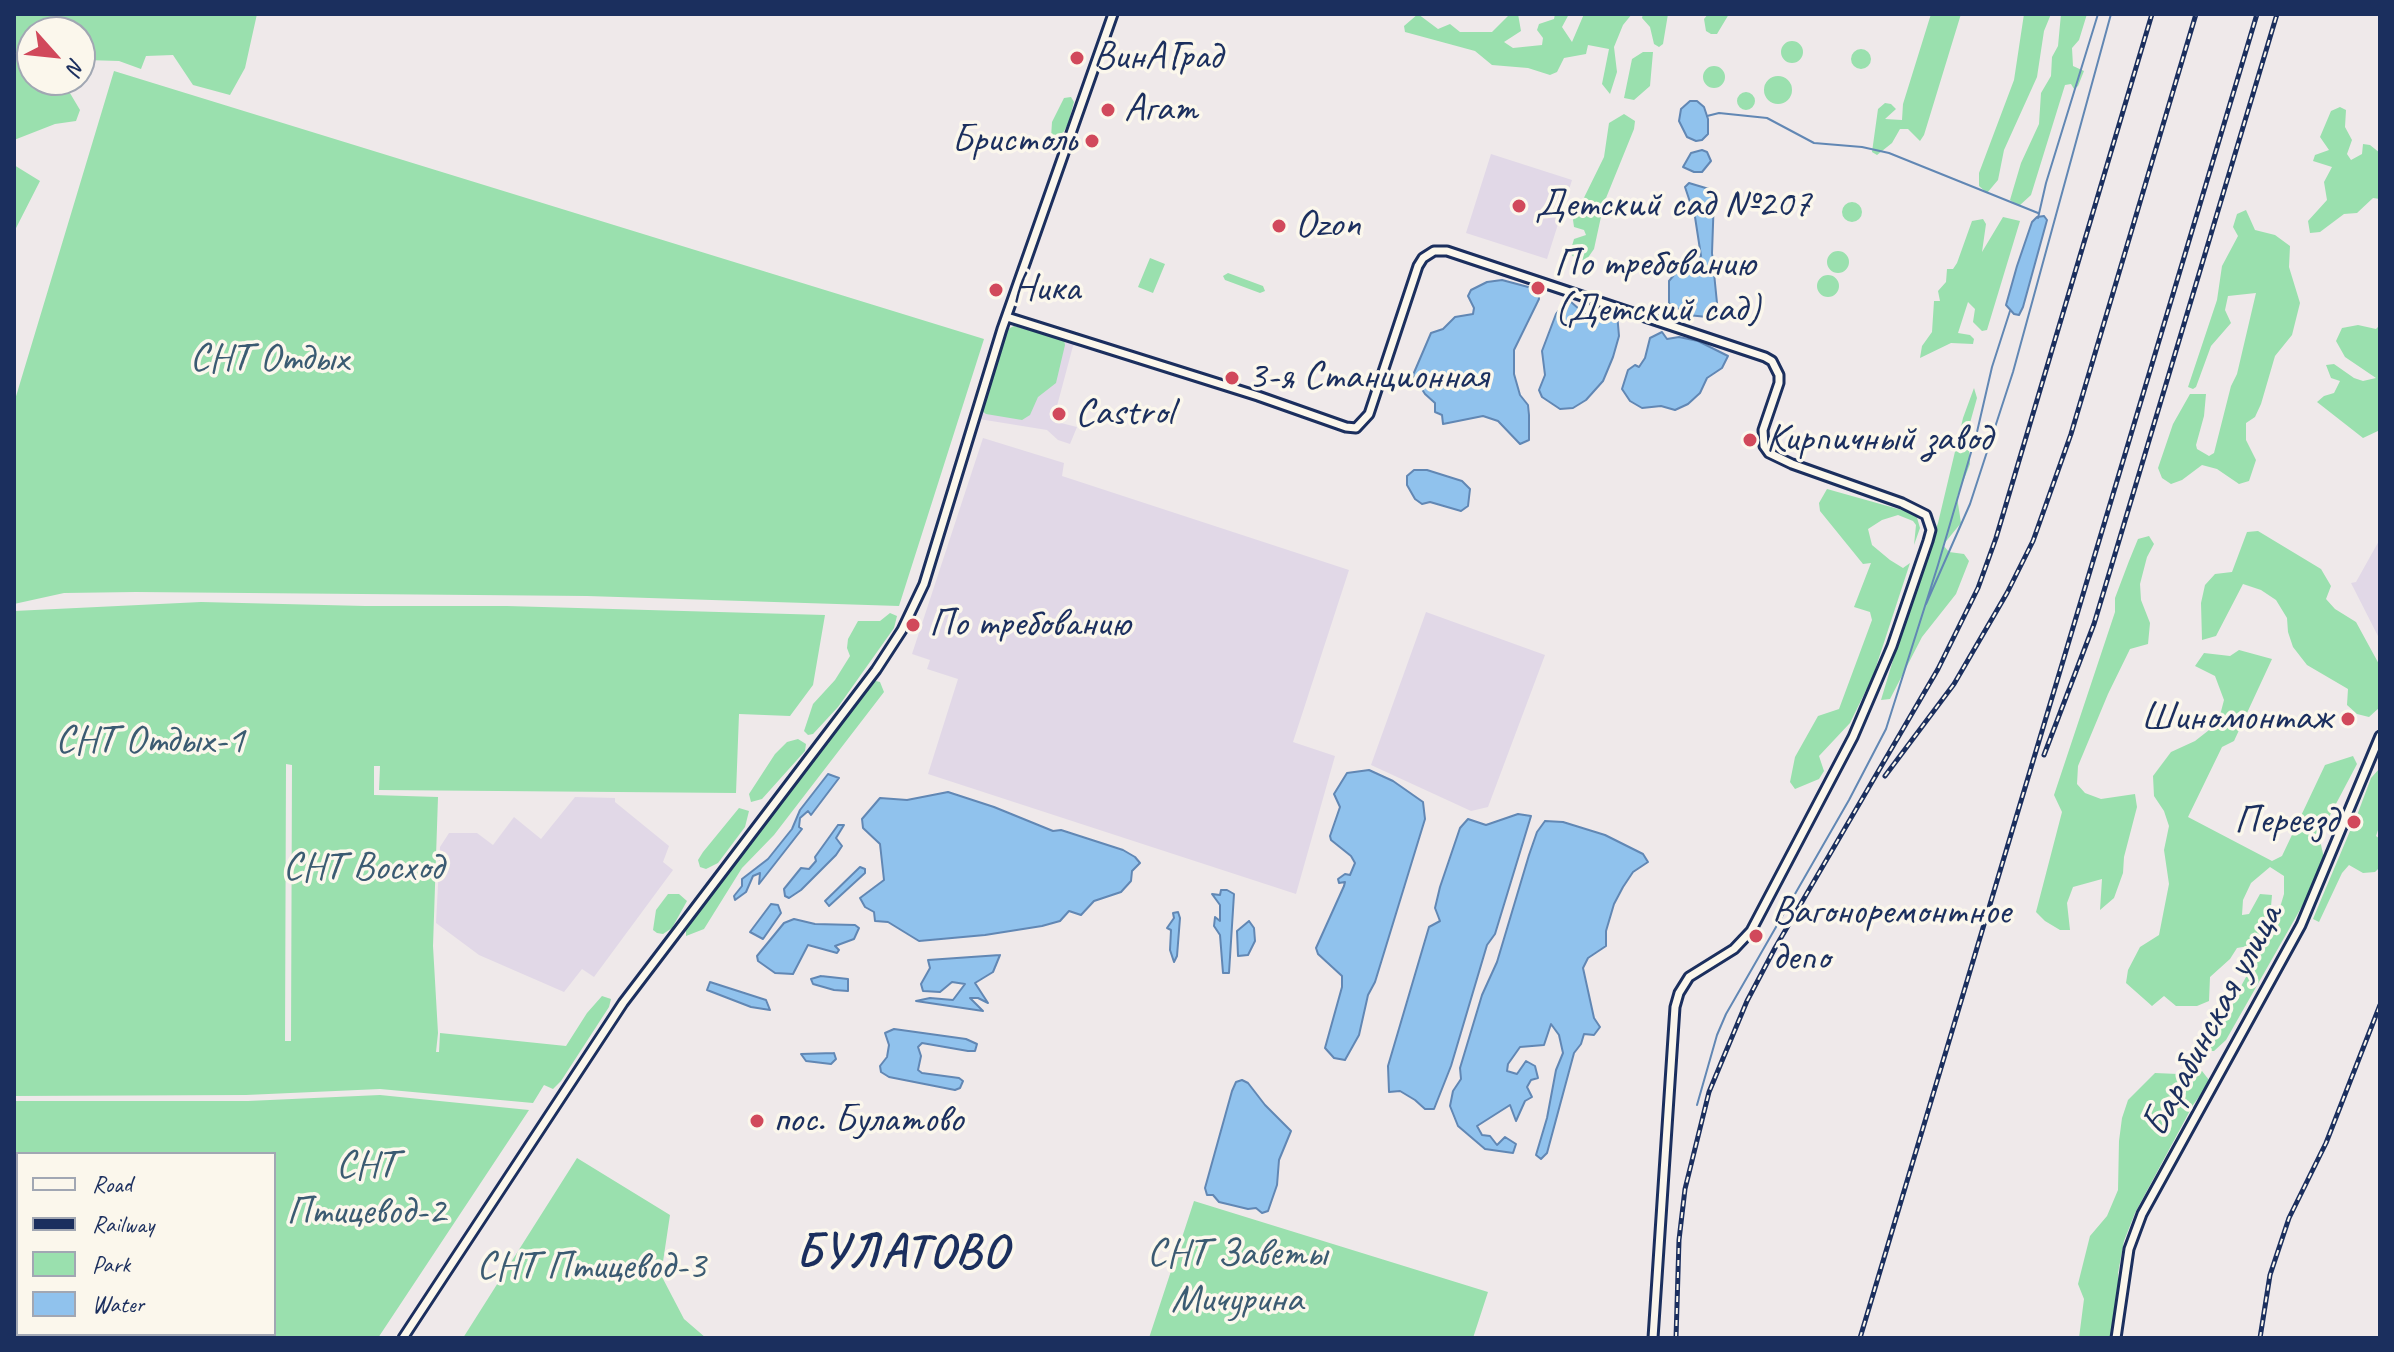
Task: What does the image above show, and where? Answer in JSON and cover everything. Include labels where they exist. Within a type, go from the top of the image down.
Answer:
[{"type":"street","points":[[403,1338],[623,1003],[892,647],[924,584],[1002,329],[1113,14]]},
{"type":"street","points":[[1007,317],[1356,428],[1369,414],[1414,275],[1428,254],[1441,250],[1765,357],[1772,361],[1779,375],[1763,430],[1764,446],[1769,453],[1803,469],[1920,510],[1929,521],[1928,541],[1875,691],[1760,916],[1744,940],[1689,977],[1679,993],[1675,1007],[1653,1338]]},
{"type":"street","name":"Барабинская улица","points":[[2116,1338],[2129,1249],[2142,1214],[2301,925],[2377,751],[2380,736]]},
{"type":"shaded area","name":"Детский сад №207","points":[[1491,154],[1572,180],[1547,259],[1466,233]]},
{"type":"shaded area","points":[[1014,326],[1076,344],[1053,421],[1077,427],[1070,444],[1058,440],[1047,430],[979,419],[1006,330]]},
{"type":"shaded area","points":[[983,438],[1064,463],[1062,476],[1349,570],[1293,742],[1335,756],[1296,894],[928,774],[958,679],[927,669],[930,660],[912,654]]},
{"type":"shaded area","points":[[2380,539],[2380,640],[2351,583],[2356,582]]},
{"type":"shaded area","points":[[1426,612],[1545,655],[1488,807],[1471,811],[1371,765]]},
{"type":"shaded area","points":[[575,797],[615,798],[615,802],[669,846],[663,862],[673,870],[594,977],[582,969],[564,992],[479,955],[436,923],[440,847],[449,833],[477,833],[493,845],[514,817],[541,839]]},
{"type":"green space","points":[[14,14],[257,14],[245,68],[230,95],[193,85],[173,55],[146,56],[141,69],[119,61],[96,60],[96,16],[16,16],[16,96],[72,96],[80,110],[76,121],[55,124],[14,140]]},
{"type":"green space","points":[[1418,14],[1438,29],[1450,24],[1460,32],[1492,32],[1510,14],[1518,14],[1521,31],[1504,42],[1513,48],[1542,45],[1543,38],[1537,30],[1539,24],[1554,19],[1555,14],[1569,14],[1562,27],[1572,42],[1584,14],[1632,14],[1623,25],[1614,47],[1617,72],[1610,94],[1602,84],[1609,49],[1588,45],[1586,54],[1564,58],[1557,72],[1550,75],[1528,68],[1492,65],[1475,51],[1405,32],[1404,26]]},
{"type":"green space","points":[[1643,14],[1668,14],[1663,44],[1659,47],[1654,44]]},
{"type":"green space","points":[[1708,14],[1729,14],[1717,34],[1706,31],[1704,19]]},
{"type":"green space","points":[[1931,14],[1961,14],[1924,135],[1920,141],[1908,129],[1900,129],[1892,143],[1877,155],[1872,152],[1878,109],[1885,103],[1891,104],[1896,109],[1885,119],[1902,120],[1903,104]]},
{"type":"green space","points":[[2024,14],[2051,14],[2044,31],[2037,77],[2004,150],[1998,180],[1987,193],[1979,186],[1979,173],[2014,80]]},
{"type":"green space","points":[[2061,14],[2087,14],[2079,40],[2072,48],[2073,66],[2084,71],[2074,89],[2071,84],[2065,85],[2031,195],[2019,206],[2010,200],[2021,163],[2039,124],[2041,93],[2051,76]]},
{"type":"green space","points":[[1792,41],[1800,44],[1803,52],[1800,60],[1792,63],[1784,60],[1781,52],[1784,44]]},
{"type":"green space","points":[[1857,49],[1865,49],[1871,59],[1865,69],[1857,69],[1851,63],[1851,55]]},
{"type":"green space","points":[[1643,52],[1653,52],[1650,86],[1634,100],[1624,98],[1632,59]]},
{"type":"green space","points":[[1714,66],[1722,69],[1725,77],[1722,85],[1714,88],[1706,85],[1703,77],[1706,69]]},
{"type":"green space","name":"СНТ Отдых","points":[[114,71],[984,339],[899,606],[587,596],[136,592],[64,593],[14,604],[14,403]]},
{"type":"green space","points":[[1778,76],[1788,80],[1792,90],[1788,100],[1778,104],[1768,100],[1764,90],[1768,80]]},
{"type":"green space","points":[[1746,92],[1755,101],[1746,110],[1737,101]]},
{"type":"green space","points":[[1071,97],[1074,102],[1068,124],[1058,142],[1054,141],[1051,138],[1052,122],[1064,98]]},
{"type":"green space","points":[[2340,107],[2346,110],[2345,127],[2352,140],[2347,154],[2351,160],[2362,154],[2363,144],[2380,153],[2380,199],[2373,198],[2357,213],[2344,214],[2320,232],[2310,233],[2308,221],[2327,200],[2324,182],[2332,167],[2313,161],[2315,155],[2329,150],[2320,137],[2331,111]]},
{"type":"green space","points":[[1624,114],[1635,121],[1634,129],[1604,203],[1594,249],[1587,259],[1577,261],[1570,253],[1574,239],[1586,235],[1584,230],[1574,227],[1573,220],[1604,157],[1609,123]]},
{"type":"green space","points":[[14,165],[40,181],[14,232]]},
{"type":"green space","points":[[1852,202],[1859,205],[1862,212],[1859,219],[1852,222],[1845,219],[1842,212],[1845,205]]},
{"type":"green space","points":[[2246,210],[2255,230],[2275,235],[2290,246],[2289,267],[2300,303],[2292,335],[2275,356],[2261,404],[2255,417],[2246,423],[2246,440],[2256,460],[2249,481],[2239,484],[2217,469],[2202,465],[2171,484],[2162,478],[2158,468],[2173,424],[2190,394],[2206,394],[2196,445],[2197,449],[2209,456],[2214,453],[2231,386],[2237,374],[2256,293],[2228,296],[2225,310],[2231,323],[2211,346],[2196,387],[2188,387],[2217,300],[2222,266],[2238,236],[2233,227],[2237,214]]},
{"type":"green space","points":[[2003,217],[2020,221],[1987,330],[1982,331],[1973,322],[1975,309],[1968,302],[1958,333],[1970,335],[1974,339],[1973,344],[1951,343],[1920,358],[1922,346],[1932,332],[1934,301],[1940,301],[1938,291],[1946,282],[1947,269],[1953,269],[1957,263],[1972,221],[1983,219],[1986,224],[1982,252]]},
{"type":"green space","points":[[1838,251],[1846,254],[1849,262],[1846,270],[1838,273],[1830,270],[1827,262],[1830,254]]},
{"type":"green space","points":[[1150,258],[1165,264],[1153,293],[1138,287]]},
{"type":"green space","points":[[1228,273],[1263,286],[1265,291],[1260,293],[1225,280],[1223,276]]},
{"type":"green space","points":[[1828,275],[1836,278],[1839,286],[1836,294],[1828,297],[1820,294],[1817,286],[1820,278]]},
{"type":"green space","points":[[2358,325],[2376,329],[2380,325],[2380,430],[2363,438],[2317,402],[2334,393],[2340,381],[2331,378],[2326,365],[2334,364],[2363,381],[2376,378],[2345,357],[2336,341],[2342,328]]},
{"type":"green space","points":[[1014,326],[1064,339],[1065,345],[1056,383],[1038,397],[1030,415],[1022,420],[986,414],[981,410],[1006,330]]},
{"type":"green space","points":[[1974,388],[1977,398],[1968,430],[1970,464],[1957,497],[1961,523],[1943,545],[1949,552],[1964,554],[1969,561],[1956,594],[1922,637],[1890,699],[1881,700],[1938,523],[1963,418]]},
{"type":"green space","points":[[1827,489],[1916,514],[1920,528],[1914,545],[1916,525],[1898,515],[1868,529],[1872,545],[1890,560],[1903,568],[1910,563],[1873,676],[1850,723],[1819,756],[1824,771],[1819,779],[1795,789],[1790,782],[1795,757],[1818,716],[1839,709],[1872,620],[1870,612],[1854,607],[1871,563],[1863,564],[1820,511],[1819,503]]},
{"type":"green space","points":[[2258,531],[2321,569],[2331,586],[2326,599],[2335,609],[2356,622],[2380,666],[2380,707],[2369,717],[2357,714],[2347,705],[2348,689],[2307,665],[2293,647],[2287,618],[2276,600],[2261,590],[2243,584],[2216,636],[2202,640],[2201,603],[2205,585],[2215,574],[2232,572],[2247,532]]},
{"type":"green space","points":[[2149,536],[2154,544],[2140,584],[2141,600],[2150,623],[2148,644],[2130,649],[2078,766],[2077,784],[2085,793],[2101,799],[2135,794],[2137,807],[2123,873],[2114,898],[2100,910],[2102,879],[2073,887],[2067,903],[2070,930],[2060,930],[2036,912],[2062,812],[2054,795],[2115,612],[2115,598],[2138,539]]},
{"type":"green space","name":"СНТ Отдых-1","points":[[201,602],[825,615],[813,685],[790,716],[739,714],[736,793],[379,790],[380,766],[374,766],[374,795],[438,797],[433,946],[438,1033],[436,1052],[439,1052],[440,1033],[566,1046],[602,996],[611,999],[609,1007],[561,1081],[553,1089],[544,1085],[533,1103],[380,1089],[246,1095],[14,1096],[14,611]],"holes":[[[286,764],[292,765],[291,1041],[285,1041]]]},
{"type":"green space","points":[[890,613],[897,616],[894,628],[838,707],[813,734],[808,735],[804,731],[813,704],[835,680],[850,656],[848,639],[858,621],[880,621]]},
{"type":"green space","points":[[2239,650],[2272,659],[2234,741],[2222,747],[2188,817],[2272,861],[2282,856],[2325,765],[2353,756],[2357,764],[2319,836],[2324,858],[2305,901],[2226,1040],[2214,1051],[2201,1051],[2203,1033],[2211,1023],[2222,1021],[2275,924],[2284,894],[2284,876],[2270,867],[2251,883],[2243,900],[2242,915],[2249,914],[2260,894],[2272,895],[2270,918],[2254,945],[2237,948],[2210,977],[2209,1001],[2197,1006],[2176,1006],[2164,996],[2152,1006],[2126,983],[2128,970],[2140,947],[2159,935],[2169,884],[2164,850],[2169,826],[2154,796],[2153,776],[2171,752],[2195,741],[2218,723],[2224,700],[2215,676],[2195,666],[2204,653],[2230,656]]},
{"type":"green space","points":[[880,682],[884,692],[774,835],[742,868],[704,929],[686,936],[686,924],[776,803],[868,686]]},
{"type":"green space","points":[[798,739],[806,744],[805,751],[762,799],[751,802],[749,794],[775,754],[787,742]]},
{"type":"green space","points":[[2380,768],[2380,824],[2376,836],[2380,839],[2380,867],[2375,872],[2363,873],[2349,865],[2342,873],[2319,922],[2313,919],[2350,831],[2358,829],[2356,818],[2371,778]]},
{"type":"green space","points":[[739,808],[749,811],[745,827],[718,863],[706,869],[700,867],[698,860],[703,852]]},
{"type":"green space","points":[[668,894],[679,894],[687,901],[672,928],[663,934],[657,933],[653,930],[656,910]]},
{"type":"green space","points":[[2202,1071],[2209,1080],[2206,1087],[2193,1105],[2135,1213],[2124,1241],[2118,1273],[2119,1303],[2110,1338],[2079,1338],[2084,1299],[2078,1284],[2090,1236],[2107,1216],[2118,1190],[2119,1141],[2128,1100],[2155,1073]]},
{"type":"green space","name":"СНТ Птицевод-2","points":[[380,1095],[529,1110],[378,1338],[14,1338],[14,1101],[248,1101]]},
{"type":"green space","name":"СНТ Птицевод-3","points":[[577,1158],[670,1215],[661,1275],[684,1319],[706,1338],[463,1338]]},
{"type":"green space","name":"СНТ Заветы Мичурина","points":[[1194,1201],[1488,1292],[1473,1338],[1149,1338]]},
{"type":"water","points":[[1690,101],[1697,101],[1704,107],[1708,119],[1708,134],[1702,140],[1687,137],[1679,121],[1681,109]]},
{"type":"water","points":[[1707,152],[1711,161],[1702,172],[1683,167],[1691,153]]},
{"type":"water","points":[[1689,183],[1709,189],[1714,197],[1712,253],[1718,313],[1707,317],[1688,315],[1669,303],[1669,281],[1688,258],[1696,264],[1701,256],[1695,217],[1685,187]]},
{"type":"water","points":[[2044,216],[2047,220],[2023,307],[2019,315],[2014,314],[2006,305],[2017,266],[2032,222]]},
{"type":"water","points":[[1502,280],[1532,288],[1539,299],[1514,350],[1514,374],[1520,395],[1528,405],[1529,415],[1529,440],[1520,444],[1498,421],[1483,416],[1443,424],[1442,415],[1435,412],[1435,403],[1413,375],[1431,333],[1443,329],[1455,317],[1473,314],[1474,308],[1468,296],[1471,290],[1487,282]]},
{"type":"water","points":[[1565,302],[1571,302],[1594,322],[1617,313],[1619,336],[1603,381],[1586,400],[1573,408],[1560,409],[1542,397],[1539,390],[1545,375],[1542,351],[1556,314]]},
{"type":"water","points":[[1662,332],[1667,339],[1679,337],[1698,341],[1728,356],[1722,368],[1707,378],[1700,393],[1675,410],[1661,406],[1642,408],[1630,401],[1622,389],[1628,370],[1635,365],[1639,367],[1645,358],[1650,338]]},
{"type":"water","points":[[1414,470],[1427,470],[1462,481],[1470,489],[1468,506],[1461,511],[1430,502],[1422,504],[1407,485],[1407,476]]},
{"type":"water","points":[[1369,770],[1393,781],[1423,802],[1425,819],[1375,982],[1368,995],[1359,1035],[1345,1060],[1334,1058],[1325,1048],[1342,987],[1342,976],[1318,954],[1316,948],[1344,886],[1345,882],[1339,883],[1338,879],[1345,874],[1350,875],[1355,863],[1331,840],[1340,807],[1334,794],[1347,773]]},
{"type":"water","points":[[828,774],[839,778],[811,815],[808,811],[800,818],[799,827],[802,829],[759,884],[760,873],[753,876],[746,892],[735,900],[742,879],[768,859]]},
{"type":"water","points":[[948,792],[1053,831],[1061,830],[1123,850],[1140,863],[1121,892],[1094,901],[1081,915],[1069,911],[1060,921],[1042,926],[919,941],[888,922],[875,921],[874,912],[865,907],[860,898],[884,880],[880,844],[863,828],[862,819],[880,798],[907,800]]},
{"type":"water","points":[[1518,814],[1531,816],[1495,934],[1487,945],[1451,1066],[1434,1109],[1425,1109],[1400,1091],[1389,1092],[1388,1066],[1429,927],[1440,921],[1435,908],[1440,887],[1460,828],[1468,819],[1486,825]]},
{"type":"water","points":[[1545,821],[1563,822],[1605,835],[1643,854],[1648,862],[1633,872],[1623,887],[1606,931],[1606,946],[1588,958],[1583,968],[1594,1018],[1600,1027],[1594,1035],[1584,1034],[1574,1053],[1547,1153],[1541,1159],[1536,1155],[1556,1070],[1563,1053],[1559,1035],[1551,1024],[1544,1045],[1520,1047],[1508,1064],[1507,1071],[1517,1074],[1526,1061],[1535,1066],[1538,1078],[1531,1080],[1527,1087],[1532,1097],[1525,1101],[1516,1121],[1510,1105],[1477,1126],[1482,1135],[1490,1136],[1497,1145],[1505,1137],[1516,1144],[1513,1153],[1485,1149],[1458,1126],[1450,1106],[1453,1091],[1461,1079],[1460,1068],[1482,995],[1497,962],[1537,832]]},
{"type":"water","points":[[838,825],[844,825],[836,838],[842,846],[836,855],[801,890],[789,898],[785,896],[784,889],[801,868],[809,869],[816,861],[815,857]]},
{"type":"water","points":[[860,867],[865,869],[865,873],[829,906],[825,901]]},
{"type":"water","points":[[1221,890],[1234,894],[1229,973],[1223,973],[1220,935],[1214,926],[1215,917],[1220,921],[1220,905],[1212,894],[1220,895]]},
{"type":"water","points":[[771,904],[778,905],[781,913],[763,939],[750,932]]},
{"type":"water","points":[[1178,912],[1177,956],[1174,962],[1170,950],[1171,930],[1167,928],[1174,918],[1173,913]]},
{"type":"water","points":[[794,919],[815,924],[855,925],[859,928],[854,939],[835,946],[839,950],[837,953],[808,945],[793,974],[775,973],[758,961],[757,956],[784,923]]},
{"type":"water","points":[[1249,921],[1254,928],[1255,941],[1248,955],[1238,956],[1237,931]]},
{"type":"water","points":[[1000,955],[993,972],[975,983],[988,1003],[970,998],[983,1011],[916,1001],[930,998],[953,1000],[965,984],[952,982],[940,992],[923,991],[921,984],[930,968],[928,960]]},
{"type":"water","points":[[821,976],[848,979],[848,991],[813,984],[811,979]]},
{"type":"water","points":[[710,982],[766,1000],[770,1010],[751,1007],[707,990]]},
{"type":"water","points":[[894,1029],[966,1039],[977,1044],[975,1051],[922,1043],[918,1047],[921,1056],[918,1070],[959,1078],[963,1081],[960,1088],[955,1090],[889,1077],[881,1072],[880,1066],[887,1057],[889,1045],[885,1033]]},
{"type":"water","points":[[834,1053],[836,1059],[831,1064],[806,1061],[801,1054]]},
{"type":"water","points":[[1242,1080],[1291,1131],[1279,1160],[1277,1185],[1268,1211],[1262,1213],[1256,1208],[1219,1202],[1213,1195],[1207,1195],[1205,1188],[1232,1091],[1236,1082]]},
{"type":"waterway","points":[[2038,218],[2098,14]]},
{"type":"waterway","points":[[1926,604],[1970,504],[2013,372],[2111,14]]},
{"type":"waterway","points":[[1707,116],[1719,113],[1767,118],[1814,143],[1889,153],[2038,213]]},
{"type":"waterway","points":[[1697,1105],[1726,1014],[1849,800],[1886,729],[1938,565],[2010,311]]},
{"type":"railway","points":[[1676,1338],[1679,1240],[1685,1189],[1709,1092],[1747,1001],[1775,948],[1938,669],[1978,588],[1996,538],[2152,14]]},
{"type":"railway","points":[[1885,776],[1954,684],[2033,541],[2071,434],[2196,14]]},
{"type":"railway","points":[[1860,1338],[2257,14]]},
{"type":"railway","points":[[2044,755],[2094,624],[2277,14]]},
{"type":"railway","points":[[2260,1338],[2270,1275],[2289,1218],[2326,1143],[2380,1005]]},
{"type":"place","name":"ВинАГрад","points":[[1077,58]]},
{"type":"place","name":"Агат","points":[[1108,110]]},
{"type":"place","name":"Бристоль","points":[[1092,141]]},
{"type":"place","name":"Детский сад №207","points":[[1519,206]]},
{"type":"place","name":"Ozon","points":[[1279,226]]},
{"type":"place","name":"По требованию (Детский сад)","points":[[1538,288]]},
{"type":"place","name":"Ника","points":[[996,290]]},
{"type":"place","name":"3-я Станционная","points":[[1232,378]]},
{"type":"place","name":"Castrol","points":[[1059,414]]},
{"type":"place","name":"Кирпичный завод","points":[[1750,440]]},
{"type":"place","name":"По требованию","points":[[913,625]]},
{"type":"place","name":"Шиномонтаж","points":[[2348,719]]},
{"type":"place","name":"Переезд","points":[[2354,822]]},
{"type":"place","name":"Вагоноремонтное депо","points":[[1756,936]]},
{"type":"place","name":"пос. Булатово","points":[[757,1121]]},
{"type":"district","name":"БУЛАТОВО","points":[[902,1253]]},
{"type":"park label","name":"СНТ Восход","points":[[363,869]]}]
